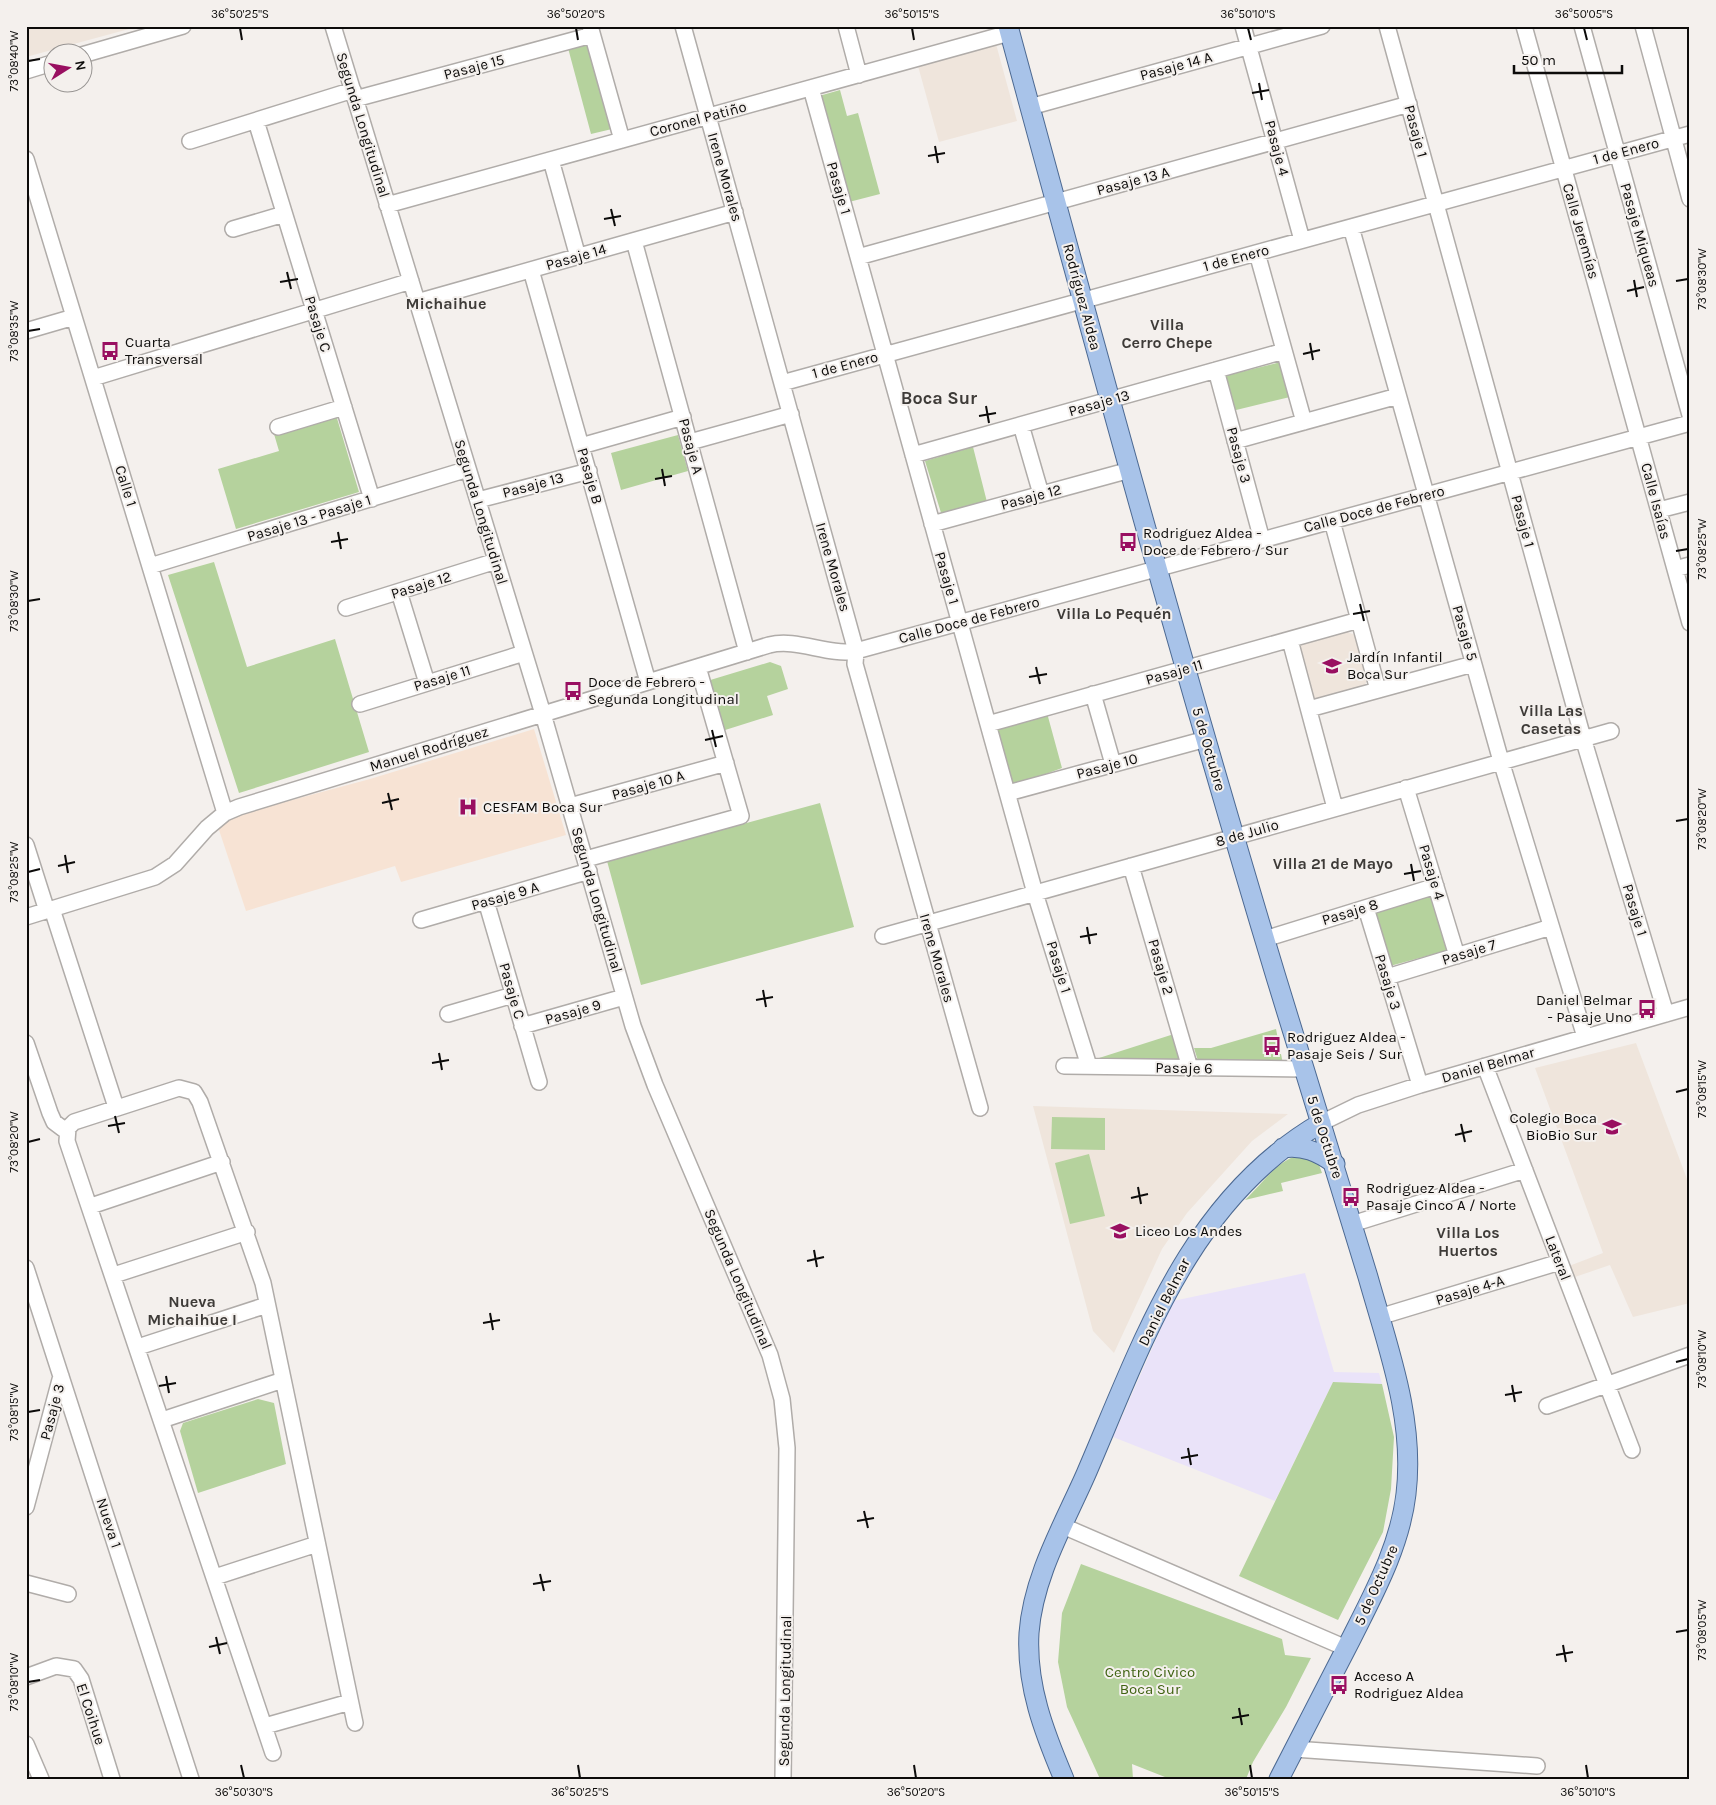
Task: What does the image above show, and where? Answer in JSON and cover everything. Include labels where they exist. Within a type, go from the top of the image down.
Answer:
[{"type":"main road","name":"Rodríguez Aldea","points":[[1009,30],[1157,569]]},
{"type":"main road","name":"5 de Octubre","points":[[1157,569],[1234,837],[1304,1069],[1335,1164],[1401,1396],[1405,1419],[1407,1444],[1406,1493],[1395,1544],[1346,1648],[1279,1779]]},
{"type":"main road","name":"Daniel Belmar","points":[[1064,1779],[1036,1702],[1029,1649],[1031,1621],[1037,1590],[1148,1329],[1180,1267],[1217,1214],[1248,1180],[1283,1148],[1321,1123]]},
{"type":"main road","points":[[1283,1148],[1292,1147],[1311,1150],[1335,1164]]},
{"type":"street","points":[[92,52],[183,26]]},
{"type":"street","name":"Segunda Longitudinal","points":[[333,26],[543,714],[588,865],[624,997],[655,1084],[762,1334],[782,1399],[786,1430],[788,1476],[783,1779]]},
{"type":"street","name":"Irene Morales","points":[[683,26],[856,651],[855,664],[980,1108]]},
{"type":"street","points":[[846,26],[859,74]]},
{"type":"street","name":"Pasaje 4","points":[[1243,26],[1302,240]]},
{"type":"street","name":"Pasaje 14 A","points":[[1030,106],[1322,26]]},
{"type":"street","name":"Pasaje 1","points":[[1387,26],[1583,738],[1666,1014]]},
{"type":"street","name":"Calle Jeremías","points":[[1524,26],[1638,437]]},
{"type":"street","name":"Pasaje Miqueas","points":[[1582,26],[1690,415]]},
{"type":"street","points":[[1642,26],[1690,198]]},
{"type":"street","points":[[591,30],[622,140]]},
{"type":"street","name":"Pasaje 15","points":[[190,141],[256,121],[591,30]]},
{"type":"street","name":"Coronel Patiño","points":[[388,205],[811,88],[1009,30]]},
{"type":"street","points":[[26,71],[42,66]]},
{"type":"street","name":"Pasaje 1","points":[[811,88],[988,724],[1036,892],[1089,1066]]},
{"type":"street","name":"Pasaje 13 A","points":[[858,257],[1409,104]]},
{"type":"street","name":"Pasaje C","points":[[256,121],[372,499]]},
{"type":"street","name":"1 de Enero","points":[[782,383],[1690,134]]},
{"type":"street","name":"Calle 1","points":[[26,159],[225,812]]},
{"type":"street","points":[[551,160],[578,257]]},
{"type":"street","name":"Pasaje 14","points":[[417,302],[734,212]]},
{"type":"street","points":[[233,229],[284,214]]},
{"type":"street","name":"Pasaje 5","points":[[1351,227],[1501,761],[1585,1037]]},
{"type":"street","name":"Pasaje A","points":[[634,241],[747,652]]},
{"type":"street","points":[[1257,253],[1304,422]]},
{"type":"street","name":"Pasaje B","points":[[532,270],[648,682]]},
{"type":"street","points":[[93,378],[411,281]]},
{"type":"street","points":[[26,331],[74,317]]},
{"type":"street","name":"Pasaje 13","points":[[913,455],[1284,351]]},
{"type":"street","name":"Pasaje 3","points":[[1216,370],[1262,540]]},
{"type":"street","points":[[1235,441],[1398,396]]},
{"type":"street","points":[[278,427],[344,407]]},
{"type":"street","points":[[690,442],[790,414]]},
{"type":"street","points":[[581,446],[682,417]]},
{"type":"street","name":"Calle Doce de Febrero","points":[[856,651],[1690,422]]},
{"type":"street","points":[[1021,425],[1040,494]]},
{"type":"street","name":"Calle Isaías","points":[[1638,437],[1690,623]]},
{"type":"street","name":"Pasaje 13 - Pasaje 1","points":[[150,566],[468,469]]},
{"type":"street","name":"Pasaje 12","points":[[932,524],[1130,470]]},
{"type":"street","name":"Pasaje 13","points":[[478,500],[588,471]]},
{"type":"street","points":[[1659,510],[1690,502]]},
{"type":"street","points":[[1332,521],[1378,690]]},
{"type":"street","name":"Pasaje 12","points":[[346,608],[496,561]]},
{"type":"street","points":[[1675,569],[1690,565]]},
{"type":"street","points":[[399,592],[427,683]]},
{"type":"street","name":"Pasaje 11","points":[[988,724],[1359,620]]},
{"type":"street","points":[[1290,640],[1335,808]]},
{"type":"street","name":"Manuel Rodríguez","points":[[26,917],[155,877],[174,864],[207,828],[225,812],[779,643],[838,652],[856,651]]},
{"type":"street","name":"Pasaje 11","points":[[360,704],[524,653]]},
{"type":"street","points":[[1309,709],[1473,664]]},
{"type":"street","points":[[698,667],[726,763]]},
{"type":"street","points":[[1093,694],[1113,764]]},
{"type":"street","name":"8 de Julio","points":[[883,936],[1611,730]]},
{"type":"street","name":"Pasaje 10","points":[[1008,793],[1206,739]]},
{"type":"street","name":"Pasaje 10 A","points":[[570,806],[726,763]]},
{"type":"street","name":"Pasaje 9 A","points":[[422,920],[486,901],[588,865],[741,816],[726,763]]},
{"type":"street","name":"Pasaje 4","points":[[1406,788],[1457,956]]},
{"type":"street","points":[[26,846],[50,910],[116,1107]]},
{"type":"street","name":"Pasaje 2","points":[[1131,866],[1190,1068]]},
{"type":"street","name":"Pasaje 8","points":[[1265,939],[1436,886]]},
{"type":"street","name":"Pasaje C","points":[[486,901],[538,1082]]},
{"type":"street","name":"Pasaje 3","points":[[1366,908],[1420,1085]]},
{"type":"street","name":"Pasaje 7","points":[[1387,977],[1551,927]]},
{"type":"street","points":[[448,1014],[513,995]]},
{"type":"street","name":"Pasaje 9","points":[[522,1026],[624,997]]},
{"type":"street","name":"Daniel Belmar","points":[[1321,1123],[1358,1105],[1420,1085],[1690,1007]]},
{"type":"street","points":[[26,1044],[54,1122],[66,1131]]},
{"type":"street","name":"Pasaje 6","points":[[1064,1066],[1304,1069]]},
{"type":"street","name":"Lateral","points":[[1485,1066],[1632,1450]]},
{"type":"street","points":[[273,1753],[91,1206],[67,1141],[66,1131],[74,1122],[179,1088],[189,1089],[200,1102],[261,1275],[355,1723]]},
{"type":"street","points":[[91,1206],[222,1162]]},
{"type":"street","points":[[1352,1224],[1525,1170]]},
{"type":"street","points":[[114,1275],[247,1232]]},
{"type":"street","name":"Pasaje 4-A","points":[[1379,1317],[1560,1262]]},
{"type":"street","name":"Nueva 1","points":[[26,1268],[191,1779]]},
{"type":"street","points":[[138,1347],[267,1305]]},
{"type":"street","points":[[1547,1406],[1690,1355]]},
{"type":"street","name":"Pasaje 3","points":[[26,1506],[61,1376]]},
{"type":"street","points":[[162,1420],[283,1380]]},
{"type":"street","points":[[1063,1526],[1346,1648]]},
{"type":"street","points":[[215,1577],[318,1544]]},
{"type":"street","points":[[26,1583],[68,1594]]},
{"type":"street","name":"El Coihue","points":[[26,1677],[56,1666],[74,1669],[81,1679],[112,1779]]},
{"type":"street","points":[[264,1726],[350,1702]]},
{"type":"street","points":[[26,1744],[41,1779]]},
{"type":"street","points":[[1294,1750],[1537,1766]]},
{"type":"shaded area","points":[[26,26],[140,26],[81,42],[42,42],[42,53],[26,57]]},
{"type":"shaded area","points":[[996,44],[1017,121],[939,142],[918,66]]},
{"type":"shaded area","name":"Jardín Infantil Boca Sur","points":[[1345,631],[1355,635],[1368,680],[1361,690],[1318,700],[1311,699],[1296,652],[1301,644]]},
{"type":"shaded area","points":[[534,729],[566,835],[401,882],[395,866],[246,911],[218,827],[229,817],[370,779]]},
{"type":"shaded area","name":"Colegio Boca BioBio Sur","points":[[1636,1043],[1690,1187],[1690,1303],[1633,1317],[1610,1265],[1575,1277],[1569,1266],[1603,1253],[1535,1068]]},
{"type":"shaded area","name":"Liceo Los Andes","points":[[1033,1106],[1288,1114],[1252,1141],[1187,1213],[1162,1249],[1114,1353],[1093,1331]]},
{"type":"shaded area","points":[[1305,1273],[1334,1372],[1379,1373],[1382,1384],[1333,1382],[1275,1501],[1113,1437],[1173,1301]]},
{"type":"green space","points":[[588,43],[612,129],[591,134],[568,48]]},
{"type":"green space","points":[[840,90],[847,116],[858,113],[880,194],[849,202],[819,96]]},
{"type":"green space","points":[[1281,362],[1290,397],[1232,411],[1224,376]]},
{"type":"green space","points":[[336,415],[359,492],[236,529],[218,469],[279,451],[274,434]]},
{"type":"green space","points":[[678,435],[688,471],[621,490],[611,453]]},
{"type":"green space","points":[[973,447],[987,502],[942,516],[925,461]]},
{"type":"green space","points":[[214,562],[247,667],[335,639],[369,752],[239,793],[168,575]]},
{"type":"green space","points":[[770,662],[781,666],[788,689],[767,696],[773,715],[722,731],[707,681]]},
{"type":"green space","points":[[1047,713],[1062,768],[1016,785],[1009,781],[994,729]]},
{"type":"green space","points":[[820,803],[854,927],[641,985],[607,861]]},
{"type":"green space","points":[[1433,894],[1449,950],[1390,966],[1375,912]]},
{"type":"green space","points":[[1276,1029],[1283,1064],[1198,1061],[1194,1048],[1211,1048]]},
{"type":"green space","points":[[1174,1034],[1181,1060],[1099,1058]]},
{"type":"green space","points":[[1052,1117],[1105,1118],[1105,1150],[1051,1149]]},
{"type":"green space","points":[[1089,1154],[1105,1216],[1070,1224],[1055,1163]]},
{"type":"green space","points":[[1300,1155],[1318,1162],[1322,1173],[1281,1183],[1283,1191],[1245,1200],[1277,1167],[1292,1157]]},
{"type":"green space","points":[[1333,1382],[1382,1384],[1394,1437],[1391,1489],[1383,1532],[1338,1620],[1239,1576]]},
{"type":"green space","points":[[258,1399],[274,1403],[286,1464],[198,1493],[180,1431],[183,1423]]},
{"type":"green space","name":"Centro Civico Boca Sur","points":[[1081,1564],[1282,1639],[1285,1655],[1311,1658],[1286,1707],[1253,1762],[1246,1779],[1170,1779],[1132,1764],[1133,1779],[1100,1779],[1067,1707],[1058,1662],[1062,1613]]},
{"type":"place","name":"Cuarta Transversal","points":[[110,351]]},
{"type":"place","name":"Rodriguez Aldea - Doce de Febrero / Sur","points":[[1128,542]]},
{"type":"place","name":"Jardín Infantil Boca Sur","points":[[1332,666]]},
{"type":"place","name":"Doce de Febrero - Segunda Longitudinal","points":[[573,691]]},
{"type":"place","name":"CESFAM Boca Sur","points":[[468,807]]},
{"type":"place","name":"Daniel Belmar - Pasaje Uno","points":[[1647,1009]]},
{"type":"place","name":"Rodriguez Aldea - Pasaje Seis / Sur","points":[[1272,1046]]},
{"type":"place","name":"Colegio Boca BioBio Sur","points":[[1612,1127]]},
{"type":"place","name":"Rodriguez Aldea - Pasaje Cinco A / Norte","points":[[1351,1197]]},
{"type":"place","name":"Liceo Los Andes","points":[[1120,1231]]},
{"type":"place","name":"Acceso A Rodriguez Aldea","points":[[1339,1685]]},
{"type":"district","name":"Michaihue","points":[[446,303]]},
{"type":"district","name":"Villa Cerro Chepe","points":[[1167,333]]},
{"type":"district","name":"Boca Sur","points":[[939,398]]},
{"type":"district","name":"Villa Lo Pequén","points":[[1114,613]]},
{"type":"district","name":"Villa Las Casetas","points":[[1551,719]]},
{"type":"district","name":"Villa 21 de Mayo","points":[[1333,863]]},
{"type":"district","name":"Villa Los Huertos","points":[[1468,1241]]},
{"type":"district","name":"Nueva Michaihue I","points":[[192,1310]]}]
